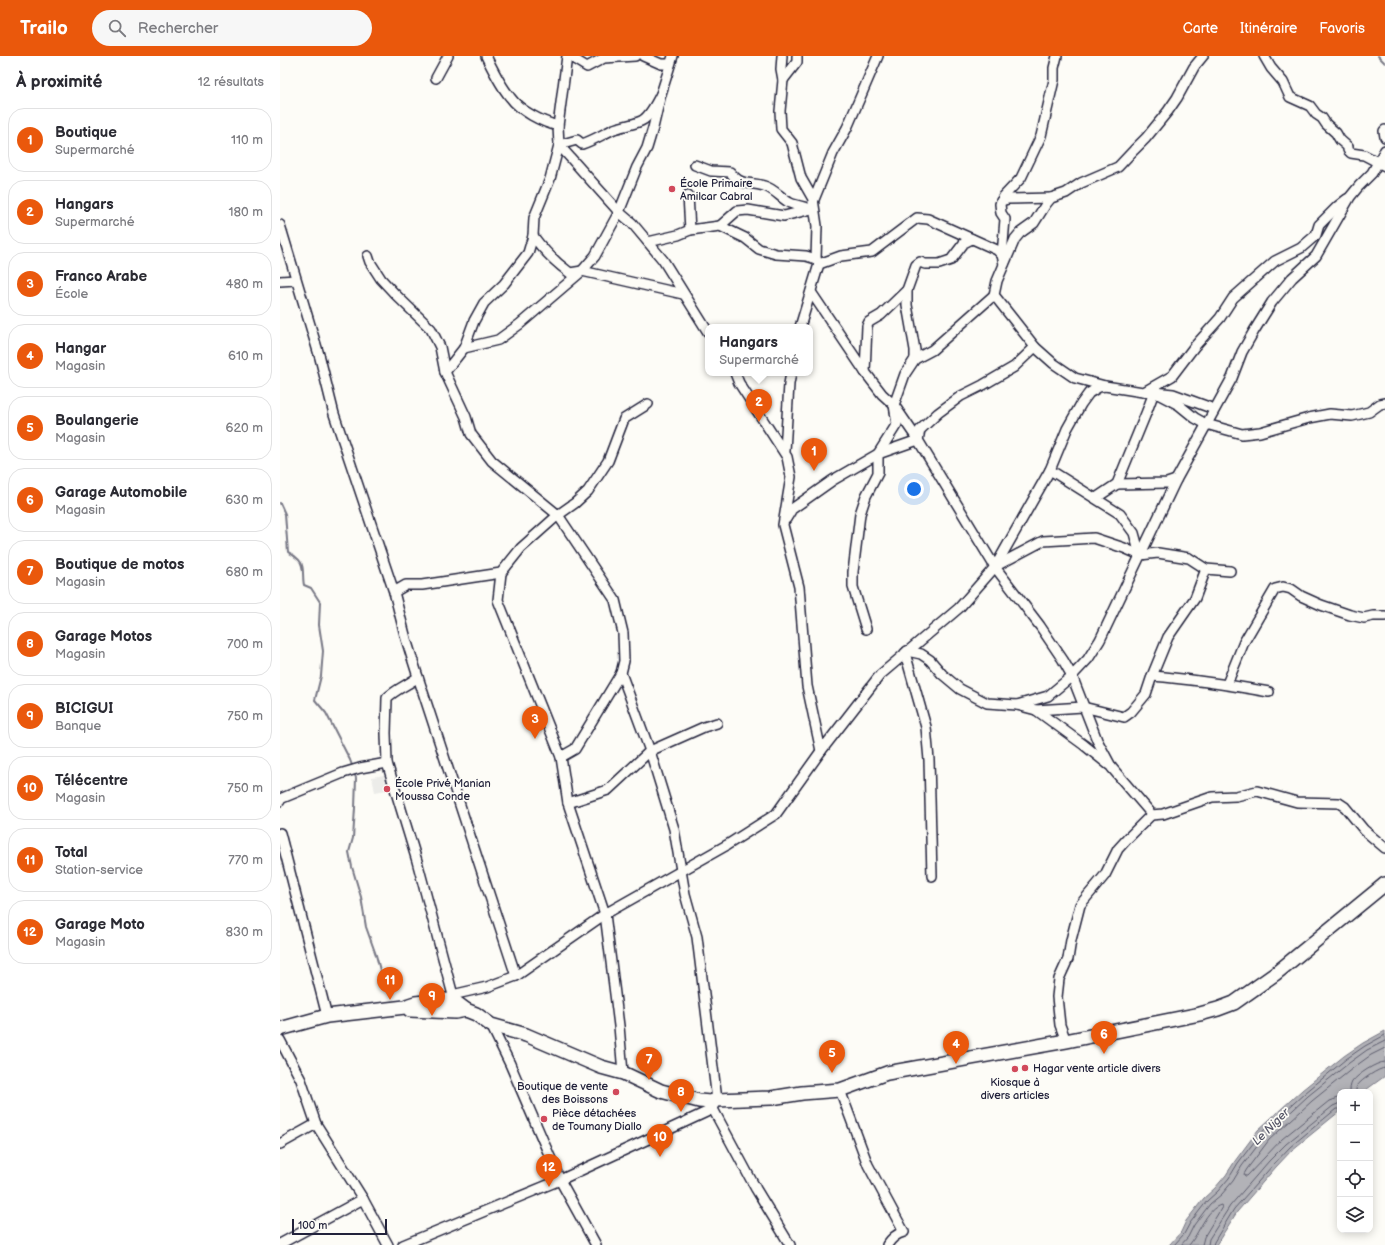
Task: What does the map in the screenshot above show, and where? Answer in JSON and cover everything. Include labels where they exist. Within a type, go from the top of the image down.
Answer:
[{"type":"highway","points":[[280,1029],[327,1016],[405,1007],[415,1003],[444,1000],[457,1004],[476,1014],[491,1025],[526,1035],[601,1067],[623,1073],[666,1093],[698,1101],[715,1104],[802,1093],[840,1090],[887,1073],[1066,1041],[1200,1014],[1234,1003],[1275,974],[1385,884]]},
{"type":"street","points":[[436,78],[448,56]]},
{"type":"street","points":[[486,56],[510,98],[520,108],[534,116],[558,126]]},
{"type":"street","points":[[444,372],[464,348],[474,321],[484,303],[504,284],[528,253],[534,218],[550,179],[559,145],[558,126],[568,56],[587,67],[604,58],[635,56]]},
{"type":"street","points":[[643,56],[661,64],[671,60]]},
{"type":"street","points":[[782,56],[781,69],[783,80],[780,111],[781,130],[792,143],[801,178],[814,199],[817,226],[817,262],[811,292],[801,324]]},
{"type":"street","points":[[783,80],[797,62],[797,56]]},
{"type":"street","points":[[812,209],[814,199],[833,153],[847,128],[878,56]]},
{"type":"street","points":[[1004,266],[1002,255],[1005,219],[1001,213],[1000,204],[1021,178],[1041,136],[1054,80],[1054,68],[1057,56]]},
{"type":"street","points":[[1001,201],[1008,199],[1052,198],[1066,193],[1088,180],[1118,167],[1146,138],[1168,111],[1203,56]]},
{"type":"street","points":[[1264,56],[1274,73],[1283,82],[1290,97],[1310,106],[1348,146],[1348,150],[1351,153],[1364,155],[1382,164]]},
{"type":"street","points":[[464,348],[498,340],[531,315],[582,271],[595,256],[619,212],[637,167],[647,148],[671,60]]},
{"type":"street","points":[[559,145],[578,140],[582,144],[617,128],[642,121],[653,110],[661,94]]},
{"type":"street","points":[[1385,130],[1385,137]]},
{"type":"street","points":[[559,145],[619,212],[632,223],[663,260],[705,327]]},
{"type":"street","points":[[1017,704],[1048,696],[1072,676],[1088,659],[1100,640],[1176,480],[1232,378],[1242,352],[1272,302],[1292,278],[1316,256],[1350,197],[1382,164],[1385,150]]},
{"type":"street","points":[[695,165],[711,171],[730,172],[736,180],[772,189],[790,203],[812,209]]},
{"type":"street","points":[[688,195],[690,230]]},
{"type":"street","points":[[1143,392],[1172,376],[1220,318],[1233,298],[1275,261],[1300,248],[1316,236],[1319,226],[1338,206],[1350,197]]},
{"type":"street","points":[[866,629],[853,587],[853,572],[860,514],[866,496],[878,473],[878,454],[897,424],[894,406],[905,374],[915,359],[932,350],[994,295],[997,281],[1015,239],[1020,233],[1034,223],[1046,204],[1052,198]]},
{"type":"street","points":[[720,226],[737,211],[748,210],[784,216],[812,209]]},
{"type":"street","points":[[648,242],[678,235],[690,230],[720,226],[745,238],[759,249],[776,254],[806,256],[817,262],[841,256],[860,255],[872,252],[917,218],[928,219],[997,250],[1002,255]]},
{"type":"street","points":[[280,225],[320,358],[334,414],[394,592],[406,639],[516,976]]},
{"type":"street","points":[[532,236],[545,253],[570,273],[582,271],[683,294]]},
{"type":"street","points":[[915,359],[915,350],[907,304],[907,290],[916,265],[920,262],[926,264],[939,264],[951,260],[964,243],[972,239]]},
{"type":"street","points":[[368,256],[370,262],[381,279],[394,294],[431,329],[440,347],[444,372],[466,417],[471,434],[492,461],[558,515],[615,600],[623,633],[624,661],[622,673],[575,749],[561,757]]},
{"type":"street","points":[[280,282],[296,280]]},
{"type":"street","points":[[865,372],[867,326],[869,322],[881,315],[907,290]]},
{"type":"street","points":[[811,292],[865,372],[882,394],[894,406],[918,440],[995,566],[1040,626],[1072,676],[1097,740],[1112,768]]},
{"type":"street","points":[[994,295],[1035,347],[1075,378],[1105,386],[1143,392],[1173,394],[1214,409]]},
{"type":"street","points":[[918,440],[920,430],[938,413],[961,396],[1014,367],[1035,347]]},
{"type":"street","points":[[736,376],[739,383],[787,457],[791,477],[783,525],[799,587],[807,686],[821,751]]},
{"type":"street","points":[[784,452],[790,376]]},
{"type":"street","points":[[418,676],[408,685],[396,689],[386,698],[387,763],[417,861],[457,1004],[487,987],[516,976],[605,914],[727,845],[776,814],[821,751],[880,675],[959,608],[995,566],[1050,470],[1067,429],[1081,404],[1089,393],[1099,387],[1105,386]]},
{"type":"street","points":[[1154,392],[1179,405],[1195,418],[1206,424],[1242,434],[1260,432],[1309,418],[1330,414],[1352,416],[1369,412],[1380,404],[1385,403]]},
{"type":"street","points":[[1117,484],[1154,392]]},
{"type":"street","points":[[623,1073],[620,1026],[605,914],[568,803],[561,757],[498,600],[501,573],[521,548],[588,491],[608,461],[624,419],[648,404]]},
{"type":"street","points":[[783,525],[792,509],[833,480],[878,454],[918,440]]},
{"type":"street","points":[[1050,470],[1120,514],[1134,533],[1140,555]]},
{"type":"street","points":[[1096,498],[1117,484],[1167,483],[1176,480]]},
{"type":"street","points":[[995,566],[1043,542],[1094,538],[1140,555],[1158,553],[1189,558],[1206,569],[1230,571]]},
{"type":"street","points":[[1036,710],[1083,707],[1124,717],[1131,712],[1146,694],[1168,636],[1195,598],[1206,569]]},
{"type":"street","points":[[394,592],[406,585],[422,585],[501,573]]},
{"type":"street","points":[[1227,684],[1244,642],[1275,589],[1283,587],[1291,589],[1301,596],[1321,605],[1350,615],[1364,618],[1385,616]]},
{"type":"street","points":[[906,652],[921,654],[930,660],[942,674],[960,689],[987,703],[1017,704],[1036,710],[1084,745],[1112,768],[1151,815]]},
{"type":"street","points":[[906,652],[926,727],[929,760],[932,876]]},
{"type":"street","points":[[622,673],[650,751],[674,829],[685,894],[697,937],[715,1104],[756,1188],[790,1245]]},
{"type":"street","points":[[1152,676],[1191,679],[1269,692]]},
{"type":"street","points":[[568,803],[608,790],[650,751],[717,722]]},
{"type":"street","points":[[280,801],[280,799],[343,773],[387,763]]},
{"type":"street","points":[[1066,1041],[1060,1025],[1057,997],[1060,978],[1068,959],[1080,905],[1105,875],[1118,849],[1151,815],[1163,814],[1212,797],[1236,796],[1257,791],[1297,802],[1339,803],[1345,807],[1364,830],[1385,848]]},
{"type":"street","points":[[280,833],[327,1016]]},
{"type":"street","points":[[491,1025],[510,1064],[560,1180],[596,1245]]},
{"type":"street","points":[[280,1040],[301,1080],[316,1124],[364,1199],[388,1245]]},
{"type":"street","points":[[840,1090],[868,1165],[904,1232],[892,1238],[887,1245]]},
{"type":"street","points":[[403,1245],[560,1180],[715,1104]]},
{"type":"street","points":[[280,1144],[316,1124]]},
{"type":"street","points":[[280,1244],[364,1199]]},
{"type":"shaded area","points":[[384,775],[387,790],[375,792],[372,777]]},
{"type":"water","name":"Le Niger","points":[[1385,1031],[1385,1076],[1367,1089],[1337,1089],[1337,1113],[1292,1150],[1276,1167],[1237,1212],[1216,1245],[1169,1245],[1181,1232],[1186,1221],[1204,1198],[1226,1175],[1258,1130],[1302,1090],[1344,1056],[1363,1043]]},
{"type":"waterway","points":[[1378,56],[1385,63]]},
{"type":"waterway","points":[[280,503],[285,514],[288,552],[301,562],[303,568],[304,585],[311,588],[320,602],[319,625],[323,651],[321,676],[315,700],[326,713],[353,768]]},
{"type":"waterway","points":[[354,773],[356,778],[355,808],[353,838],[349,852],[361,897],[366,927],[382,978]]},
{"type":"place","name":"École Primaire Amilcar Cabral","points":[[672,189]]},
{"type":"place","name":"Hangars","points":[[759,422]]},
{"type":"place","name":"Boutique","points":[[814,471]]},
{"type":"place","name":"Franco Arabe","points":[[535,739]]},
{"type":"place","name":"École Privé Manian Moussa Conde","points":[[387,789]]},
{"type":"place","name":"Total","points":[[390,1000]]},
{"type":"place","name":"BICIGUI","points":[[432,1016]]},
{"type":"place","name":"Garage Automobile","points":[[1104,1054]]},
{"type":"place","name":"Hangar","points":[[956,1064]]},
{"type":"place","name":"Hagar vente article divers","points":[[1025,1068]]},
{"type":"place","name":"Kiosque à divers articles","points":[[1015,1069]]},
{"type":"place","name":"Boulangerie","points":[[832,1073]]},
{"type":"place","name":"Boutique de motos","points":[[649,1080]]},
{"type":"place","name":"Boutique de vente des Boissons","points":[[616,1092]]},
{"type":"place","name":"Garage Motos","points":[[681,1112]]},
{"type":"place","name":"Pièce détachées de Toumany Diallo","points":[[544,1119]]},
{"type":"place","name":"Télécentre","points":[[660,1157]]},
{"type":"place","name":"Garage Moto","points":[[549,1187]]}]
